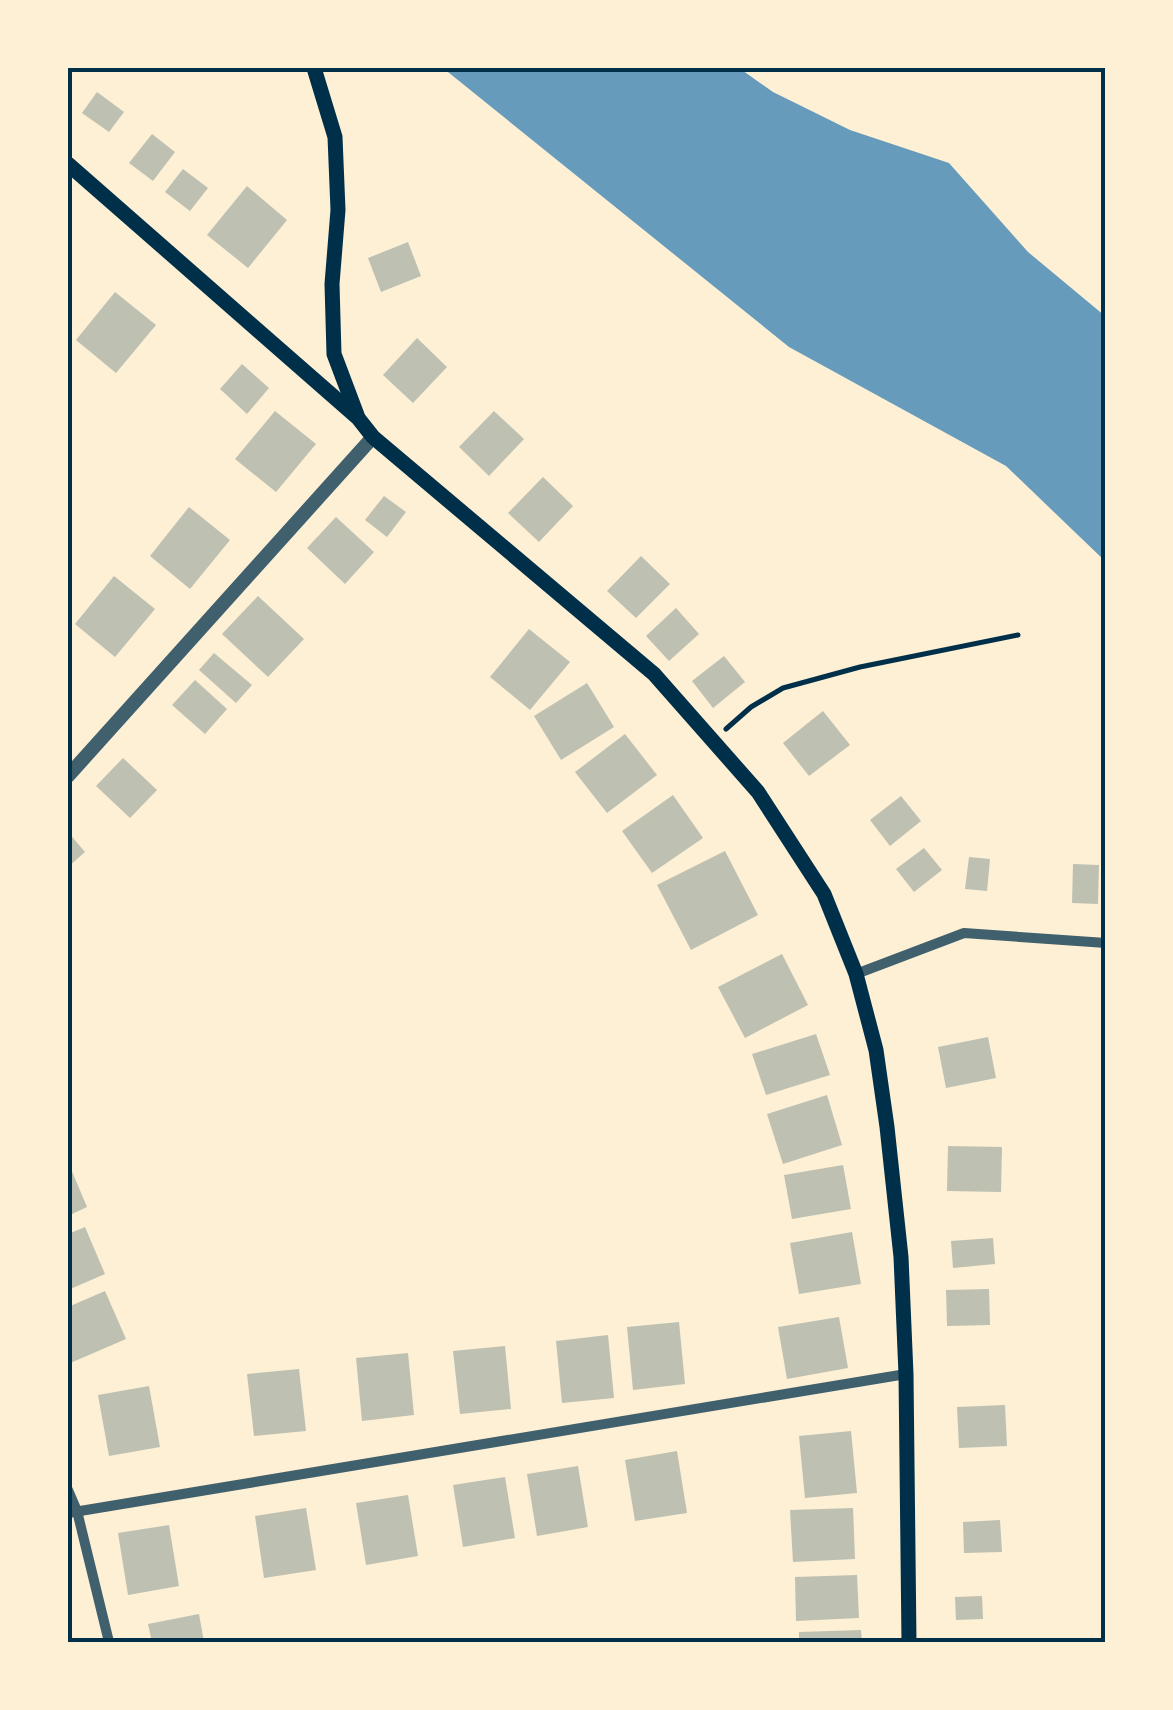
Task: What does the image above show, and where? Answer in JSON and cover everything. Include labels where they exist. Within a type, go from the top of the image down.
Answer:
[{"type":"main road","points":[[314,68],[334,137],[338,210],[332,284],[334,354],[358,418]]},
{"type":"main road","points":[[68,164],[358,418],[373,437],[654,674],[758,792],[824,894],[856,974],[876,1050],[887,1127],[901,1257],[906,1374],[909,1642]]},
{"type":"street","points":[[68,776],[373,437]]},
{"type":"street","points":[[856,974],[964,933],[1106,943]]},
{"type":"street","points":[[72,1512],[906,1374]]},
{"type":"street","points":[[68,1490],[109,1642]]},
{"type":"path","points":[[713,741],[751,707],[783,688],[860,667],[1018,635]]},
{"type":"water","points":[[443,68],[739,68],[773,92],[850,130],[949,163],[1028,252],[1105,316],[1105,561],[1006,466],[789,347]]},
{"type":"building","points":[[97,92],[124,112],[109,132],[82,113]]},
{"type":"building","points":[[152,134],[175,152],[153,181],[129,163]]},
{"type":"building","points":[[183,169],[208,188],[190,211],[165,192]]},
{"type":"building","points":[[247,186],[287,220],[248,268],[207,235]]},
{"type":"building","points":[[408,242],[421,276],[381,292],[368,258]]},
{"type":"building","points":[[115,292],[156,325],[116,373],[76,340]]},
{"type":"building","points":[[417,338],[447,367],[413,403],[383,375]]},
{"type":"building","points":[[242,364],[269,388],[247,414],[220,389]]},
{"type":"building","points":[[275,411],[316,444],[276,492],[235,459]]},
{"type":"building","points":[[494,411],[524,439],[489,476],[459,447]]},
{"type":"building","points":[[543,477],[573,506],[539,542],[508,513]]},
{"type":"building","points":[[384,496],[406,512],[387,537],[365,520]]},
{"type":"building","points":[[189,507],[230,540],[190,589],[150,556]]},
{"type":"building","points":[[336,517],[374,552],[345,584],[307,548]]},
{"type":"building","points":[[641,556],[670,584],[636,618],[607,591]]},
{"type":"building","points":[[114,576],[155,609],[115,657],[75,624]]},
{"type":"building","points":[[258,596],[304,639],[268,677],[222,634]]},
{"type":"building","points":[[676,608],[699,634],[669,661],[646,636]]},
{"type":"building","points":[[529,629],[570,662],[530,710],[490,677]]},
{"type":"building","points":[[214,653],[252,685],[236,703],[199,670]]},
{"type":"building","points":[[724,656],[745,682],[713,708],[692,681]]},
{"type":"building","points":[[195,680],[227,709],[205,734],[172,705]]},
{"type":"building","points":[[587,683],[614,727],[561,760],[534,716]]},
{"type":"building","points":[[823,711],[850,745],[809,776],[783,743]]},
{"type":"building","points":[[625,734],[657,775],[607,813],[575,772]]},
{"type":"building","points":[[123,758],[157,790],[130,818],[96,786]]},
{"type":"building","points":[[673,795],[703,838],[652,873],[622,831]]},
{"type":"building","points":[[901,796],[921,821],[890,846],[870,820]]},
{"type":"building","points":[[68,832],[85,852],[68,867]]},
{"type":"building","points":[[924,848],[942,870],[914,892],[896,869]]},
{"type":"building","points":[[725,851],[758,915],[691,950],[657,885]]},
{"type":"building","points":[[969,857],[990,859],[987,891],[965,889]]},
{"type":"building","points":[[1073,864],[1099,865],[1098,904],[1072,903]]},
{"type":"building","points":[[782,954],[808,1005],[745,1038],[718,987]]},
{"type":"building","points":[[816,1034],[830,1075],[766,1095],[752,1054]]},
{"type":"building","points":[[988,1037],[996,1078],[946,1088],[938,1047]]},
{"type":"building","points":[[827,1095],[842,1145],[783,1164],[767,1114]]},
{"type":"building","points":[[948,1146],[1002,1147],[1001,1192],[947,1191]]},
{"type":"building","points":[[68,1162],[87,1207],[68,1216]]},
{"type":"building","points":[[843,1165],[851,1209],[792,1219],[784,1175]]},
{"type":"building","points":[[85,1227],[105,1274],[68,1290],[68,1234]]},
{"type":"building","points":[[852,1232],[861,1284],[799,1294],[790,1243]]},
{"type":"building","points":[[993,1238],[995,1264],[953,1268],[951,1241]]},
{"type":"building","points":[[989,1289],[990,1325],[947,1326],[946,1290]]},
{"type":"building","points":[[105,1291],[126,1339],[68,1364],[68,1307]]},
{"type":"building","points":[[839,1317],[848,1368],[787,1379],[778,1327]]},
{"type":"building","points":[[679,1322],[685,1384],[633,1390],[627,1327]]},
{"type":"building","points":[[608,1335],[614,1398],[562,1403],[556,1341]]},
{"type":"building","points":[[505,1346],[511,1409],[460,1414],[453,1351]]},
{"type":"building","points":[[408,1353],[414,1415],[362,1421],[356,1358]]},
{"type":"building","points":[[299,1369],[306,1431],[254,1436],[247,1374]]},
{"type":"building","points":[[149,1386],[160,1447],[109,1456],[98,1395]]},
{"type":"building","points":[[1005,1405],[1007,1446],[959,1448],[957,1407]]},
{"type":"building","points":[[851,1431],[857,1493],[805,1498],[799,1436]]},
{"type":"building","points":[[677,1451],[687,1513],[635,1521],[625,1460]]},
{"type":"building","points":[[578,1466],[588,1527],[537,1536],[527,1474]]},
{"type":"building","points":[[505,1477],[515,1538],[463,1547],[453,1485]]},
{"type":"building","points":[[408,1495],[418,1556],[366,1565],[356,1503]]},
{"type":"building","points":[[306,1508],[316,1570],[264,1578],[255,1516]]},
{"type":"building","points":[[853,1508],[855,1559],[793,1562],[790,1510]]},
{"type":"building","points":[[1000,1520],[1002,1552],[964,1553],[963,1522]]},
{"type":"building","points":[[169,1525],[179,1586],[128,1595],[118,1533]]},
{"type":"building","points":[[857,1575],[859,1618],[796,1621],[795,1577]]},
{"type":"building","points":[[982,1596],[983,1619],[956,1620],[955,1597]]},
{"type":"building","points":[[199,1614],[204,1642],[152,1642],[148,1624]]},
{"type":"building","points":[[861,1630],[862,1642],[799,1642],[799,1632]]}]
